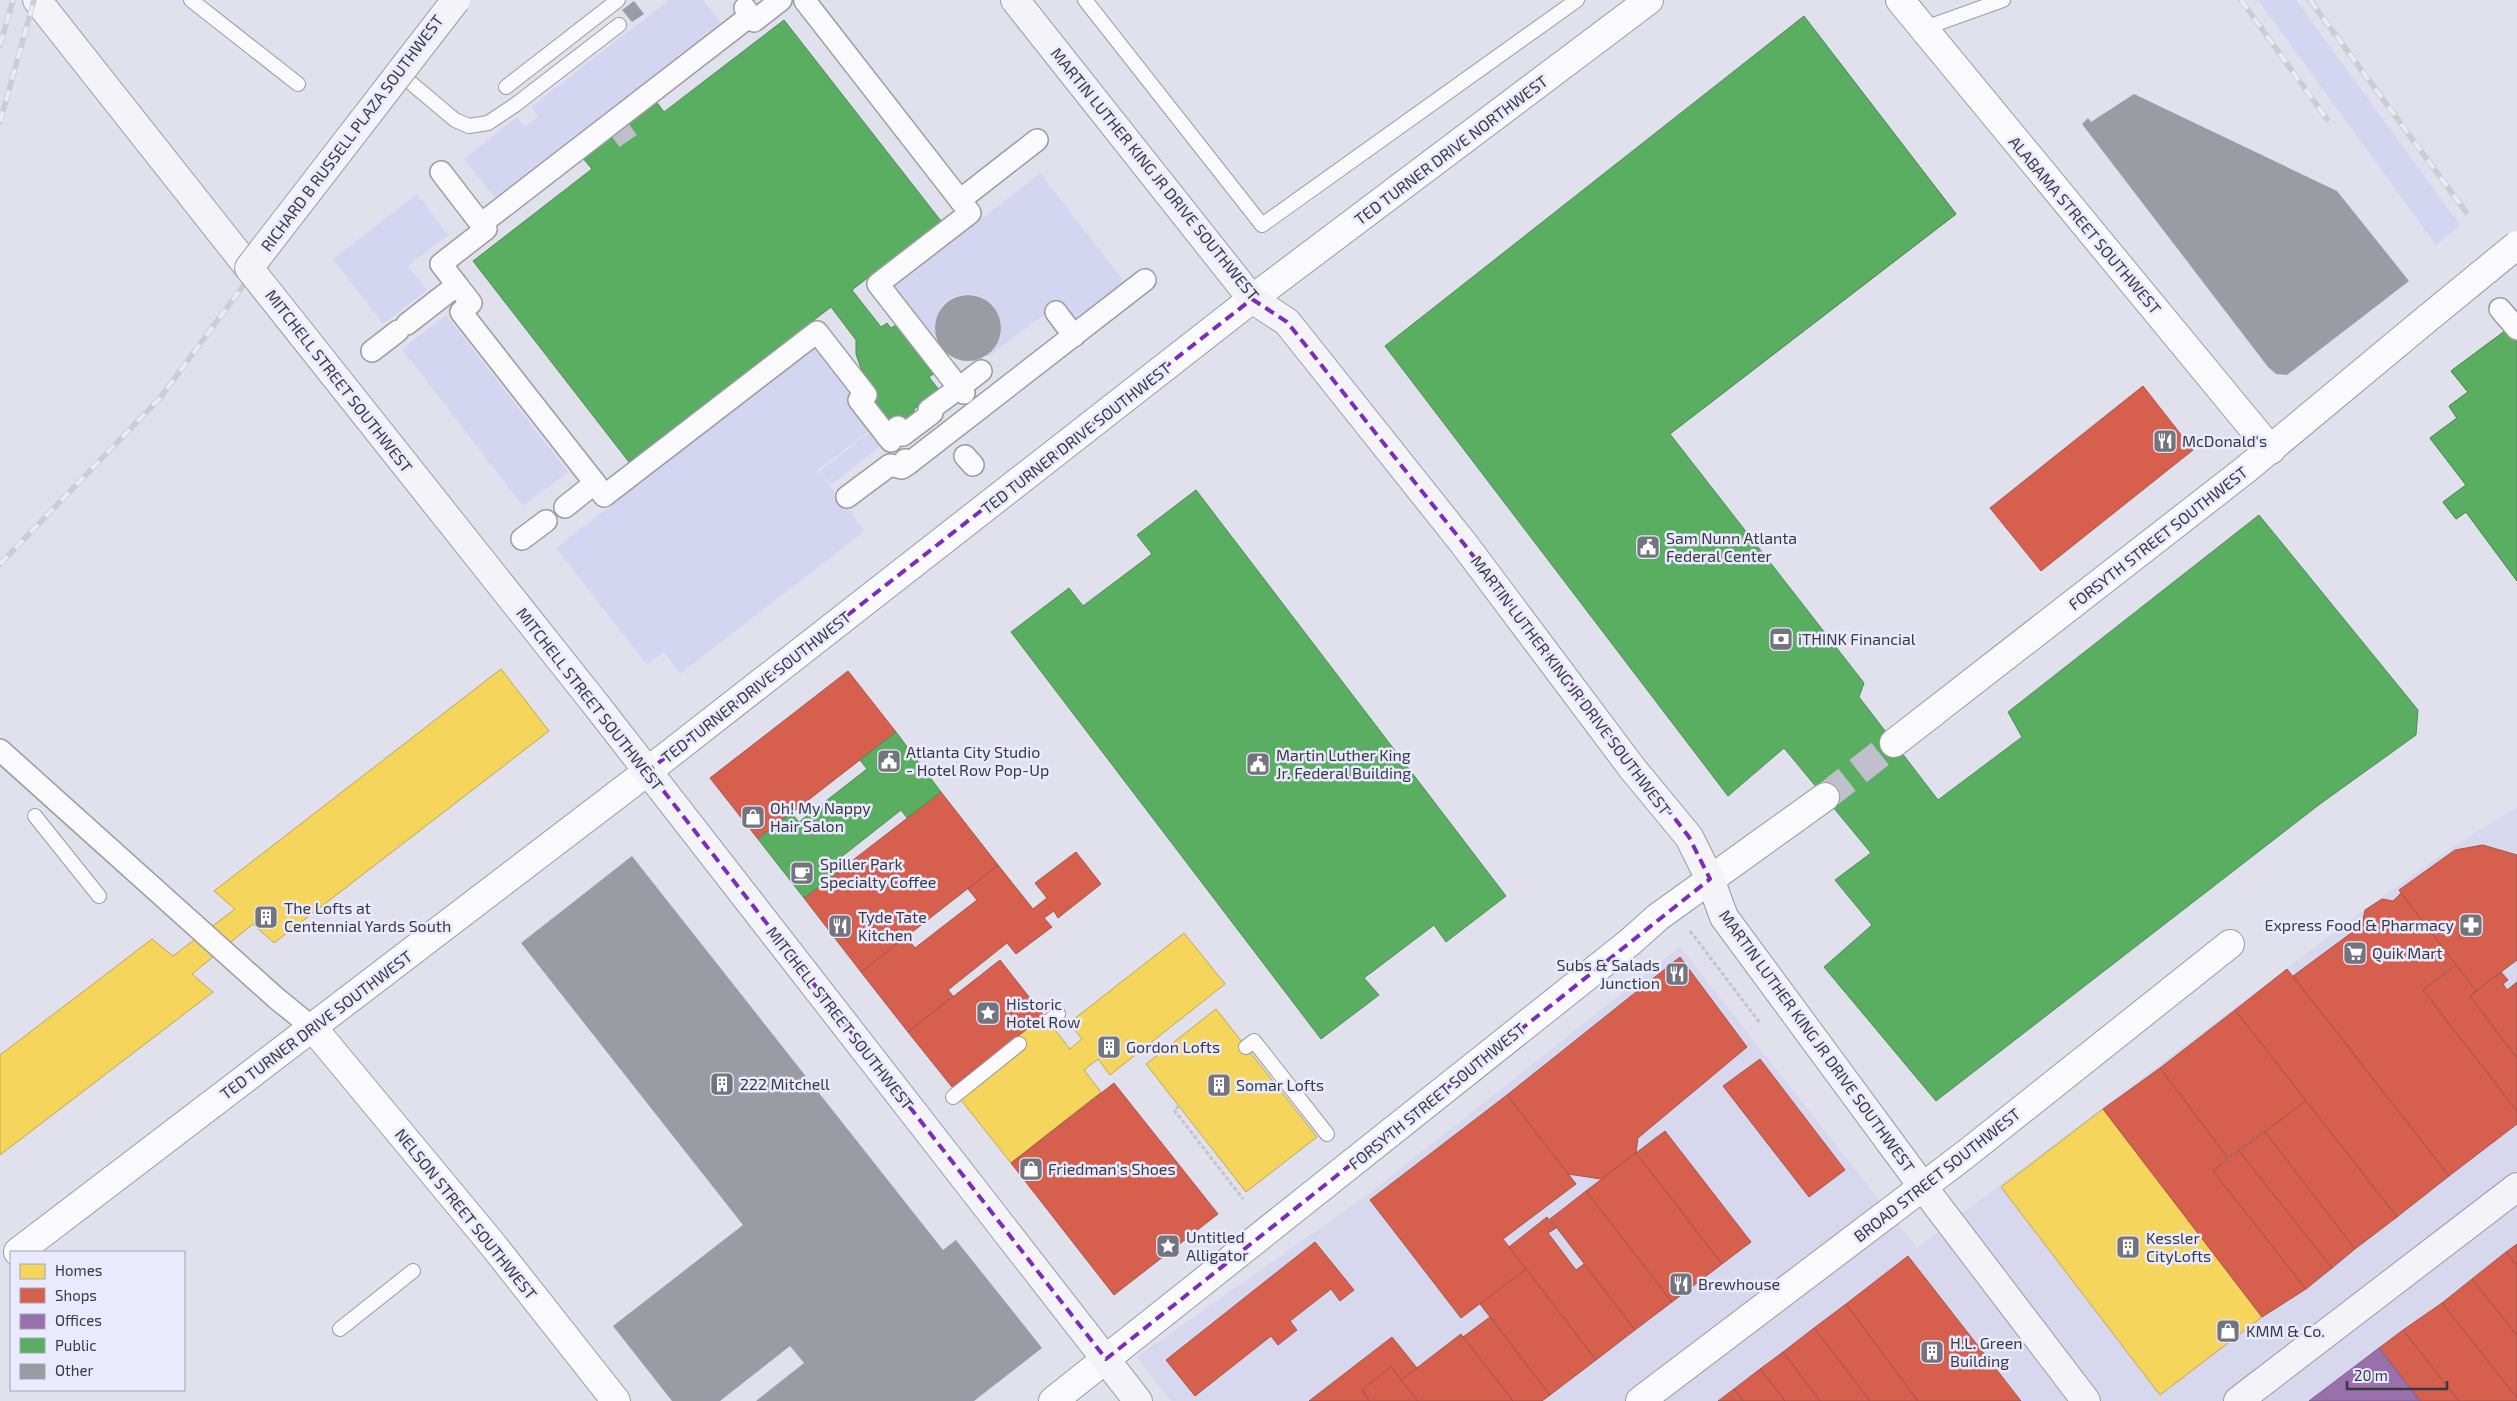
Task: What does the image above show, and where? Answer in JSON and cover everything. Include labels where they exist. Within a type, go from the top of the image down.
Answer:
[{"type":"main road","name":"MITCHELL STREET SOUTHWEST","points":[[37,0],[648,770],[1138,1401]]},
{"type":"main road","name":"RICHARD B RUSSELL PLAZA SOUTHWEST","points":[[249,268],[398,72],[456,0]]},
{"type":"main road","name":"MARTIN LUTHER KING JR DRIVE SOUTHWEST","points":[[1015,0],[1252,299],[1287,322],[1464,544],[1632,768],[1688,838],[1710,880],[1724,917],[1923,1187],[2086,1401]]},
{"type":"main road","points":[[2238,1401],[2517,1187]]},
{"type":"street","points":[[481,224],[616,125],[747,12],[754,21],[781,0]]},
{"type":"street","points":[[805,0],[970,214],[878,284],[968,400]]},
{"type":"street","name":"TED TURNER DRIVE NORTHWEST","points":[[1252,299],[1649,0]]},
{"type":"street","name":"ALABAMA STREET SOUTHWEST","points":[[1900,0],[2271,450]]},
{"type":"street","points":[[960,200],[1037,140]]},
{"type":"street","points":[[441,172],[486,229],[441,264],[472,304],[461,312],[604,496],[817,332],[866,394],[859,400],[889,439],[898,427],[904,434],[945,430],[968,400],[1074,336],[1145,280]]},
{"type":"street","name":"FORSYTH STREET SOUTHWEST","points":[[1894,743],[2271,450],[2517,245]]},
{"type":"street","points":[[372,351],[457,285]]},
{"type":"street","name":"TED TURNER DRIVE SOUTHWEST","points":[[19,1251],[648,770],[1252,299]]},
{"type":"street","points":[[2500,309],[2517,329]]},
{"type":"street","points":[[1056,312],[1074,336]]},
{"type":"street","points":[[848,497],[890,465],[902,468],[945,430],[968,400],[980,371]]},
{"type":"street","points":[[565,507],[595,483]]},
{"type":"street","points":[[522,540],[546,521]]},
{"type":"street","points":[[0,750],[276,998],[313,1028]]},
{"type":"street","name":"FORSYTH STREET SOUTHWEST","points":[[1054,1401],[1630,942],[1658,917],[1825,797]]},
{"type":"street","name":"BROAD STREET SOUTHWEST","points":[[1640,1401],[1923,1187],[2230,944]]},
{"type":"street","name":"NELSON STREET SOUTHWEST","points":[[313,1028],[493,1245],[616,1401]]},
{"type":"lane","points":[[191,0],[298,84]]},
{"type":"lane","points":[[506,86],[618,0]]},
{"type":"lane","points":[[1085,0],[1262,225],[1577,0]]},
{"type":"lane","points":[[1922,29],[2003,0]]},
{"type":"lane","points":[[398,72],[455,120],[469,126],[488,123],[515,105],[619,25]]},
{"type":"lane","points":[[35,816],[99,896]]},
{"type":"lane","points":[[1246,1047],[1254,1041],[1327,1134]]},
{"type":"lane","points":[[953,1097],[1019,1044]]},
{"type":"lane","points":[[340,1329],[412,1271]]},
{"type":"path","points":[[1179,1106],[1174,1110],[1243,1199]]},
{"type":"highlighted area","points":[[1252,299],[1287,322],[1464,544],[1689,837],[1710,879],[1106,1359],[648,771]]},
{"type":"shaded area","points":[[669,0],[703,0],[721,23],[495,198],[464,159],[517,117],[524,127],[538,117],[531,107]]},
{"type":"shaded area","points":[[2258,0],[2296,0],[2460,225],[2436,245]]},
{"type":"shaded area","points":[[1040,173],[1127,285],[1073,327],[1056,306],[989,356],[986,355],[995,345],[1001,333],[998,313],[984,298],[971,294],[960,295],[945,303],[940,310],[936,327],[940,346],[893,288]]},
{"type":"shaded area","points":[[417,194],[448,235],[408,266],[427,290],[383,324],[333,259]]},
{"type":"shaded area","points":[[446,315],[568,472],[523,506],[402,349]]},
{"type":"shaded area","points":[[818,345],[855,393],[873,428],[818,470],[865,531],[680,674],[664,652],[647,665],[556,548]]},
{"type":"shaded area","points":[[874,429],[884,443],[831,485],[820,471]]},
{"type":"shaded area","points":[[2517,807],[2517,1401],[1171,1401],[1137,1357],[1370,1193],[1680,947],[1917,1248],[2356,916],[2446,851]]},
{"type":"building: Homes","name":"The Lofts at Centennial Yards South","points":[[501,669],[549,731],[274,943],[253,924],[192,974],[213,992],[0,1155],[0,1055],[152,939],[173,956],[235,909],[214,891]]},
{"type":"building: Homes","name":"Gordon Lofts","points":[[1184,933],[1225,984],[1110,1075],[1098,1059],[1084,1070],[1101,1092],[1011,1163],[961,1100],[1024,1050],[1015,1038],[1044,1016],[1070,1049],[1082,1039],[1069,1023]]},
{"type":"building: Homes","name":"Somar Lofts","points":[[1216,1009],[1317,1137],[1246,1192],[1146,1064]]},
{"type":"building: Homes","name":"Kessler CityLofts","points":[[2103,1109],[2262,1317],[2160,1395],[2001,1187]]},
{"type":"building: Shops","points":[[1838,61],[1956,214],[1556,521],[1438,368]]},
{"type":"building: Shops","points":[[2143,386],[2193,450],[2041,571],[1990,508]]},
{"type":"building: Shops","points":[[848,671],[896,732],[758,839],[710,778]]},
{"type":"building: Shops","points":[[941,792],[998,865],[861,972],[804,898]]},
{"type":"building: Shops","name":"Express Food & Pharmacy","points":[[2483,845],[2517,855],[2517,960],[2476,991],[2399,890],[2455,850]]},
{"type":"building: Shops","points":[[1076,852],[1101,884],[1058,918],[1054,911],[1044,918],[1052,927],[1016,954],[1007,943],[948,990],[953,996],[908,1032],[861,972],[906,937],[915,948],[977,900],[968,889],[998,865],[1033,909],[1047,898],[1035,883]]},
{"type":"building: Shops","points":[[2401,893],[2456,965],[2423,990],[2517,1111],[2517,1124],[2449,1176],[2293,976],[2362,925],[2365,910],[2382,899],[2393,901]]},
{"type":"building: Shops","points":[[1680,957],[1747,1047],[1638,1138],[1636,1153],[1601,1179],[1568,1174],[1507,1095]]},
{"type":"building: Shops","points":[[1000,960],[1044,1016],[952,1087],[908,1032]]},
{"type":"building: Shops","points":[[2456,965],[2476,991],[2470,996],[2517,1058],[2517,1111],[2423,990]]},
{"type":"building: Shops","points":[[2287,969],[2449,1176],[2397,1217],[2235,1010]]},
{"type":"building: Shops","points":[[2501,972],[2508,980],[2503,984],[2507,990],[2517,982],[2517,1058],[2470,996]]},
{"type":"building: Shops","points":[[2235,1010],[2306,1101],[2228,1158],[2160,1068]]},
{"type":"building: Shops","points":[[1760,1059],[1845,1170],[1809,1197],[1723,1086]]},
{"type":"building: Shops","points":[[2160,1068],[2228,1158],[2213,1171],[2306,1289],[2262,1317],[2103,1109]]},
{"type":"building: Shops","points":[[1114,1083],[1218,1214],[1114,1295],[1011,1163]]},
{"type":"building: Shops","points":[[1507,1095],[1576,1184],[1503,1239],[1526,1269],[1461,1318],[1370,1200]]},
{"type":"building: Shops","points":[[2306,1101],[2397,1217],[2355,1249],[2265,1132]]},
{"type":"building: Shops","points":[[1665,1131],[1751,1242],[1722,1264],[1636,1153]]},
{"type":"building: Shops","points":[[2265,1132],[2355,1249],[2332,1268],[2239,1151]]},
{"type":"building: Shops","points":[[2239,1151],[2332,1268],[2306,1289],[2213,1171]]},
{"type":"building: Shops","points":[[1636,1153],[1722,1264],[1672,1302],[1586,1191]]},
{"type":"building: Shops","points":[[1586,1191],[1672,1302],[1635,1330],[1550,1219]]},
{"type":"building: Shops","points":[[1547,1217],[1556,1228],[1548,1233],[1576,1270],[1584,1264],[1635,1330],[1596,1360],[1509,1247]]},
{"type":"building: Shops","points":[[1315,1242],[1354,1290],[1340,1301],[1331,1289],[1290,1321],[1297,1330],[1278,1345],[1271,1336],[1195,1396],[1166,1360]]},
{"type":"building: Shops","points":[[2517,1244],[2517,1266],[2506,1252]]},
{"type":"building: Shops","points":[[2506,1252],[2517,1266],[2517,1336],[2472,1279]]},
{"type":"building: Shops","name":"H.L. Green Building","points":[[1908,1256],[2021,1401],[1918,1401],[1846,1304]]},
{"type":"building: Shops","points":[[1526,1269],[1596,1360],[1550,1395],[1480,1304]]},
{"type":"building: Shops","points":[[2472,1279],[2517,1336],[2517,1398],[2442,1303]]},
{"type":"building: Shops","points":[[2442,1303],[2517,1398],[2517,1401],[2459,1401],[2403,1330]]},
{"type":"building: Shops","points":[[1846,1304],[1918,1401],[1870,1401],[1814,1328]]},
{"type":"building: Shops","points":[[1490,1317],[1550,1395],[1542,1401],[1513,1401],[1463,1337]]},
{"type":"building: Shops","points":[[1814,1328],[1870,1401],[1820,1401],[1783,1352]]},
{"type":"building: Shops","points":[[2403,1330],[2459,1401],[2420,1401],[2379,1348]]},
{"type":"building: Shops","points":[[1461,1334],[1513,1401],[1418,1401],[1401,1380]]},
{"type":"building: Shops","points":[[1392,1337],[1417,1368],[1401,1380],[1391,1367],[1362,1390],[1370,1401],[1309,1401]]},
{"type":"building: Shops","points":[[1783,1352],[1820,1401],[1785,1401],[1760,1369]]},
{"type":"building: Shops","points":[[1391,1367],[1418,1401],[1370,1401],[1362,1390]]},
{"type":"building: Shops","points":[[1760,1369],[1785,1401],[1743,1401],[1734,1389]]},
{"type":"building: Shops","points":[[1734,1389],[1743,1401],[1718,1401]]},
{"type":"building: Offices","points":[[2379,1348],[2420,1401],[2309,1401]]},
{"type":"building: Public","name":"Sam Nunn Atlanta Federal Center","points":[[1804,16],[1956,214],[1670,434],[1864,683],[1859,697],[1938,800],[2022,737],[2008,712],[2259,515],[2418,710],[2416,735],[2320,804],[1936,1101],[1824,967],[1872,925],[1835,880],[1871,853],[1784,748],[1728,796],[1385,346]]},
{"type":"building: Public","points":[[784,20],[941,221],[852,290],[881,327],[887,323],[891,328],[899,323],[936,372],[929,377],[939,390],[913,410],[918,413],[911,425],[888,428],[868,403],[866,383],[856,354],[856,340],[831,307],[629,462],[473,261],[592,169],[582,157],[655,100],[664,112]]},
{"type":"building: Public","points":[[2517,322],[2517,581],[2466,512],[2456,519],[2443,502],[2466,485],[2430,438],[2457,418],[2449,406],[2468,392],[2451,371]]},
{"type":"building: Public","points":[[2517,322],[2517,581],[2466,512],[2456,519],[2443,502],[2466,485],[2430,438],[2457,418],[2449,406],[2468,392],[2451,371]]},
{"type":"building: Public","name":"Martin Luther King Jr. Federal Building","points":[[1196,490],[1506,896],[1446,942],[1434,925],[1364,978],[1379,995],[1321,1039],[1011,632],[1069,588],[1083,606],[1152,554],[1137,535]]},
{"type":"building: Public","points":[[896,732],[941,792],[907,818],[901,810],[840,858],[846,866],[804,898],[758,839],[791,813],[799,822],[867,769],[860,760]]},
{"type":"building: Other","points":[[634,1],[644,14],[632,22],[622,10]]},
{"type":"building: Other","points":[[2134,94],[2337,191],[2409,281],[2287,375],[2276,374],[2268,367],[2082,124],[2088,118],[2091,122]]},
{"type":"building: Other","points":[[968,295],[981,298],[991,305],[998,315],[1001,328],[998,341],[991,351],[981,358],[968,361],[955,358],[945,351],[938,341],[935,328],[938,315],[945,305],[955,298]]},
{"type":"building: Other","name":"222 Mitchell","points":[[632,856],[943,1250],[956,1240],[1042,1348],[974,1401],[756,1401],[804,1363],[790,1346],[720,1401],[672,1401],[613,1326],[743,1225],[521,943]]},
{"type":"tunnel","points":[[619,128],[628,141]]},
{"type":"tunnel","points":[[1825,797],[1894,743]]},
{"type":"railway","points":[[0,45],[13,0]]},
{"type":"railway","points":[[0,122],[34,0]]},
{"type":"railway","points":[[0,564],[160,398],[455,0]]},
{"type":"railway","points":[[2241,0],[2327,119]]},
{"type":"railway","points":[[2310,0],[2466,212]]},
{"type":"place","name":"McDonald's","points":[[2165,441]]},
{"type":"place","name":"Sam Nunn Atlanta Federal Center","points":[[1648,547]]},
{"type":"place","name":"iTHINK Financial","points":[[1781,639]]},
{"type":"place","name":"Atlanta City Studio - Hotel Row Pop-Up","points":[[889,761]]},
{"type":"place","name":"Martin Luther King Jr. Federal Building","points":[[1258,764]]},
{"type":"place","name":"Oh! My Nappy Hair Salon","points":[[753,817]]},
{"type":"place","name":"Spiller Park Specialty Coffee","points":[[802,873]]},
{"type":"place","name":"The Lofts at Centennial Yards South","points":[[266,917]]},
{"type":"place","name":"Express Food & Pharmacy","points":[[2471,925]]},
{"type":"place","name":"Tyde Tate Kitchen","points":[[840,926]]},
{"type":"place","name":"Quik Mart","points":[[2355,953]]},
{"type":"place","name":"Subs & Salads Junction","points":[[1677,974]]},
{"type":"place","name":"Historic Hotel Row","points":[[988,1013]]},
{"type":"place","name":"Gordon Lofts","points":[[1109,1047]]},
{"type":"place","name":"222 Mitchell","points":[[722,1084]]},
{"type":"place","name":"Somar Lofts","points":[[1219,1085]]},
{"type":"place","name":"Friedman's Shoes","points":[[1031,1169]]},
{"type":"place","name":"Untitled Alligator","points":[[1168,1246]]},
{"type":"place","name":"Kessler CityLofts","points":[[2128,1247]]},
{"type":"place","name":"Brewhouse","points":[[1681,1284]]},
{"type":"place","name":"KMM & Co.","points":[[2228,1331]]},
{"type":"place","name":"H.L. Green Building","points":[[1932,1352]]}]
